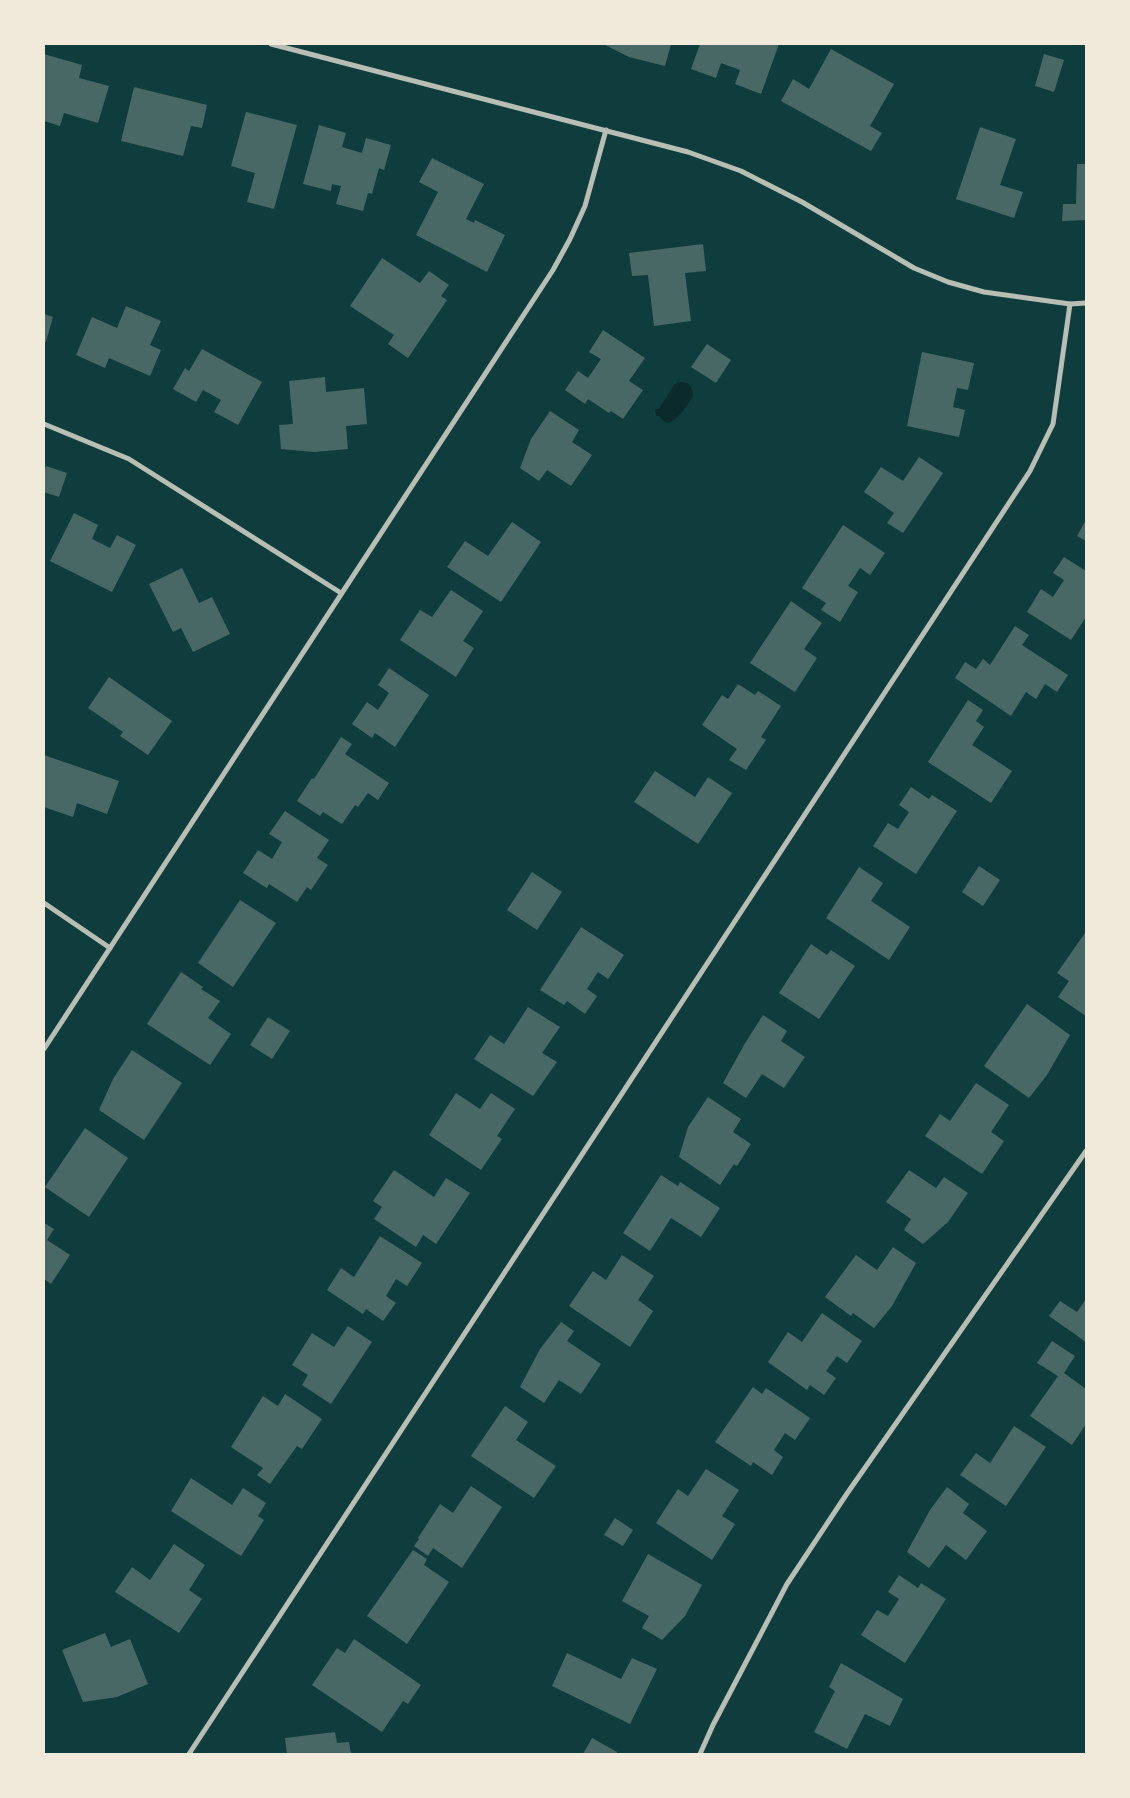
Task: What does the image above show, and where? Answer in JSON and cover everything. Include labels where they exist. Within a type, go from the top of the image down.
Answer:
[{"type":"street","points":[[271,44],[688,152],[742,172],[802,202],[914,268],[948,282],[984,292],[1070,304],[1086,303]]},
{"type":"street","points":[[44,1049],[557,262],[585,206],[606,130]]},
{"type":"street","points":[[189,1754],[1030,471],[1053,424],[1070,304]]},
{"type":"street","points":[[44,424],[129,458],[341,593]]},
{"type":"street","points":[[44,903],[110,948]]},
{"type":"street","points":[[700,1754],[713,1725],[787,1584],[846,1495],[1086,1151]]},
{"type":"water","points":[[678,382],[688,383],[693,391],[692,398],[680,415],[669,423],[664,422],[659,416],[656,416],[655,409],[659,409],[674,385]]},
{"type":"building","points":[[603,44],[671,44],[665,66],[629,57]]},
{"type":"building","points":[[700,44],[779,44],[761,94],[735,84],[740,70],[721,63],[716,78],[691,69]]},
{"type":"building","points":[[831,49],[894,84],[870,126],[882,133],[871,151],[781,101],[793,79],[809,89]]},
{"type":"building","points":[[44,54],[82,65],[79,78],[109,86],[98,123],[64,113],[60,126],[44,121]]},
{"type":"building","points":[[1044,54],[1064,60],[1054,92],[1035,86]]},
{"type":"building","points":[[134,87],[207,105],[202,128],[191,126],[183,156],[121,141]]},
{"type":"building","points":[[246,112],[297,125],[274,209],[247,202],[255,173],[231,166]]},
{"type":"building","points":[[319,125],[346,133],[342,147],[362,153],[366,138],[391,145],[384,170],[379,168],[372,194],[368,193],[363,211],[336,204],[341,186],[332,184],[331,191],[303,184]]},
{"type":"building","points":[[980,127],[1016,139],[1000,185],[1023,192],[1014,218],[956,199]]},
{"type":"building","points":[[432,158],[484,184],[466,219],[474,223],[475,220],[505,235],[487,272],[416,235],[438,192],[419,182]]},
{"type":"building","points":[[1077,164],[1086,164],[1086,220],[1062,221],[1063,204],[1076,204]]},
{"type":"building","points":[[703,244],[706,271],[685,273],[691,321],[654,326],[648,275],[632,276],[629,253]]},
{"type":"building","points":[[382,258],[420,283],[429,271],[449,285],[441,296],[447,300],[408,358],[388,344],[394,335],[350,306]]},
{"type":"building","points":[[126,306],[161,321],[150,345],[161,350],[150,376],[109,358],[105,368],[76,355],[92,317],[117,328]]},
{"type":"building","points":[[44,314],[53,317],[46,342],[44,342]]},
{"type":"building","points":[[603,330],[645,358],[629,381],[643,390],[623,419],[611,411],[609,413],[588,399],[585,404],[565,390],[578,371],[588,378],[601,359],[589,352]]},
{"type":"building","points":[[707,344],[731,360],[716,383],[691,367]]},
{"type":"building","points":[[202,349],[262,382],[238,425],[214,412],[221,400],[203,390],[196,402],[173,389],[185,368],[189,371]]},
{"type":"building","points":[[922,352],[974,363],[968,390],[957,388],[953,407],[965,410],[959,437],[907,426]]},
{"type":"building","points":[[325,377],[326,392],[364,388],[367,424],[346,426],[348,449],[314,452],[281,449],[279,425],[293,424],[289,381]]},
{"type":"building","points":[[550,411],[579,430],[572,442],[592,455],[571,486],[547,470],[539,481],[520,468],[531,439]]},
{"type":"building","points":[[919,457],[943,473],[903,533],[887,523],[894,513],[864,492],[881,467],[903,481]]},
{"type":"building","points":[[46,466],[67,473],[59,497],[44,492],[44,472]]},
{"type":"building","points":[[74,513],[98,525],[92,539],[110,548],[117,535],[136,545],[112,592],[50,561]]},
{"type":"building","points":[[1086,520],[1086,541],[1077,536]]},
{"type":"building","points":[[512,522],[541,542],[501,602],[447,567],[465,541],[488,556]]},
{"type":"building","points":[[843,525],[885,553],[870,575],[860,568],[848,586],[858,592],[840,622],[821,610],[826,603],[802,588]]},
{"type":"building","points":[[1064,557],[1086,571],[1086,617],[1071,640],[1027,612],[1041,589],[1053,597],[1064,580],[1053,573]]},
{"type":"building","points":[[182,568],[199,603],[212,597],[230,634],[193,652],[181,628],[173,632],[149,584]]},
{"type":"building","points":[[451,590],[483,611],[463,641],[474,648],[456,677],[400,640],[420,610],[432,617]]},
{"type":"building","points":[[791,601],[822,623],[804,649],[817,658],[795,692],[750,663]]},
{"type":"building","points":[[1015,626],[1029,635],[1022,645],[1068,675],[1057,692],[1045,684],[1036,699],[1026,692],[1011,716],[955,678],[965,662],[976,669],[983,659],[990,665]]},
{"type":"building","points":[[389,668],[429,695],[395,747],[375,733],[372,738],[352,724],[367,702],[378,710],[389,693],[378,685]]},
{"type":"building","points":[[109,677],[172,721],[148,755],[120,736],[123,732],[88,708]]},
{"type":"building","points":[[738,684],[755,695],[758,691],[781,706],[761,737],[766,740],[746,770],[729,760],[737,749],[702,725],[722,695],[728,699]]},
{"type":"building","points":[[968,700],[983,710],[976,721],[984,727],[972,745],[1012,771],[991,803],[928,762]]},
{"type":"building","points":[[341,737],[352,744],[345,754],[389,783],[378,800],[368,793],[358,807],[355,805],[342,824],[323,812],[320,816],[297,801],[312,778],[314,779]]},
{"type":"building","points":[[44,755],[119,781],[107,814],[77,803],[73,817],[44,807]]},
{"type":"building","points":[[655,771],[695,797],[708,777],[732,793],[698,844],[634,802]]},
{"type":"building","points":[[911,787],[929,799],[932,795],[957,811],[916,874],[873,846],[888,823],[898,829],[909,812],[899,805]]},
{"type":"building","points":[[285,811],[329,840],[317,858],[328,865],[311,890],[307,887],[297,902],[269,884],[267,888],[243,873],[258,850],[272,859],[282,842],[269,834]]},
{"type":"building","points":[[979,866],[1000,880],[983,906],[962,892]]},
{"type":"building","points":[[859,867],[883,883],[871,901],[910,927],[889,960],[826,918]]},
{"type":"building","points":[[532,872],[562,892],[537,930],[507,910]]},
{"type":"building","points":[[240,900],[276,923],[233,987],[198,963]]},
{"type":"building","points":[[581,927],[624,955],[608,979],[598,972],[587,989],[597,996],[585,1014],[567,1001],[564,1005],[540,990]]},
{"type":"building","points":[[1085,933],[1086,1016],[1058,997],[1069,981],[1057,973]]},
{"type":"building","points":[[811,944],[827,955],[831,950],[855,966],[819,1019],[779,993]]},
{"type":"building","points":[[181,972],[203,987],[201,989],[220,1001],[208,1018],[231,1034],[210,1065],[147,1024]]},
{"type":"building","points":[[1027,1004],[1070,1035],[1047,1075],[1029,1098],[984,1066]]},
{"type":"building","points":[[528,1007],[560,1027],[542,1053],[557,1062],[533,1096],[474,1059],[490,1035],[504,1044]]},
{"type":"building","points":[[763,1015],[787,1031],[781,1041],[805,1057],[784,1088],[762,1074],[746,1098],[723,1083]]},
{"type":"building","points":[[268,1017],[290,1031],[272,1059],[250,1045]]},
{"type":"building","points":[[132,1050],[182,1083],[144,1140],[99,1110],[113,1079]]},
{"type":"building","points":[[976,1083],[1009,1105],[991,1132],[1004,1141],[982,1174],[925,1136],[940,1114],[950,1121]]},
{"type":"building","points":[[456,1093],[480,1109],[491,1093],[515,1109],[497,1136],[502,1139],[481,1170],[429,1135]]},
{"type":"building","points":[[708,1097],[741,1119],[733,1132],[751,1144],[737,1166],[734,1164],[720,1185],[679,1157],[688,1127]]},
{"type":"building","points":[[85,1128],[128,1158],[89,1217],[45,1187]]},
{"type":"building","points":[[394,1170],[434,1197],[446,1178],[470,1193],[436,1244],[423,1235],[416,1247],[374,1219],[382,1207],[373,1201]]},
{"type":"building","points":[[909,1170],[936,1188],[944,1177],[968,1193],[948,1222],[923,1244],[904,1230],[911,1219],[886,1202]]},
{"type":"building","points":[[661,1175],[678,1186],[680,1182],[720,1208],[701,1237],[671,1218],[650,1251],[623,1233]]},
{"type":"building","points":[[44,1223],[54,1229],[47,1240],[70,1255],[51,1284],[44,1279]]},
{"type":"building","points":[[380,1236],[422,1263],[407,1286],[396,1279],[386,1296],[396,1303],[383,1321],[366,1309],[363,1314],[327,1290],[341,1268],[354,1277]]},
{"type":"building","points":[[893,1247],[916,1263],[892,1306],[874,1328],[853,1313],[851,1316],[825,1297],[856,1255],[877,1270]]},
{"type":"building","points":[[622,1255],[654,1276],[638,1300],[653,1311],[630,1347],[569,1306],[593,1271],[606,1280]]},
{"type":"building","points":[[1086,1299],[1086,1342],[1049,1316],[1060,1301],[1077,1312]]},
{"type":"building","points":[[822,1313],[862,1341],[847,1363],[837,1356],[826,1371],[836,1378],[824,1395],[810,1385],[807,1390],[768,1362],[788,1332],[802,1342]]},
{"type":"building","points":[[561,1322],[574,1331],[567,1341],[601,1364],[581,1394],[559,1380],[544,1403],[520,1387],[540,1349]]},
{"type":"building","points":[[348,1326],[372,1342],[331,1404],[302,1385],[308,1375],[292,1365],[312,1333],[334,1347]]},
{"type":"building","points":[[1052,1341],[1075,1356],[1064,1373],[1086,1389],[1086,1424],[1072,1445],[1030,1416],[1058,1376],[1037,1363]]},
{"type":"building","points":[[753,1387],[762,1394],[766,1388],[810,1418],[795,1440],[785,1433],[774,1450],[783,1457],[772,1475],[753,1462],[751,1466],[715,1442]]},
{"type":"building","points":[[285,1394],[322,1419],[302,1449],[297,1446],[270,1484],[257,1475],[263,1468],[231,1447],[263,1396],[278,1406]]},
{"type":"building","points":[[505,1406],[528,1422],[516,1440],[556,1466],[534,1498],[471,1456]]},
{"type":"building","points":[[1014,1426],[1046,1447],[1006,1506],[960,1475],[976,1453],[990,1463]]},
{"type":"building","points":[[706,1469],[739,1490],[722,1516],[735,1524],[712,1560],[656,1523],[678,1489],[688,1496]]},
{"type":"building","points":[[191,1478],[232,1505],[243,1488],[266,1503],[258,1516],[264,1520],[241,1556],[171,1511]]},
{"type":"building","points":[[471,1486],[502,1507],[462,1568],[433,1548],[428,1556],[414,1546],[440,1504],[453,1513]]},
{"type":"building","points":[[947,1487],[969,1504],[963,1513],[987,1531],[966,1560],[946,1545],[929,1568],[907,1552],[930,1510]]},
{"type":"building","points":[[615,1518],[633,1530],[623,1546],[604,1535]]},
{"type":"building","points":[[174,1544],[205,1565],[189,1590],[202,1599],[179,1633],[115,1592],[132,1567],[150,1580]]},
{"type":"building","points":[[413,1550],[427,1559],[424,1565],[449,1582],[407,1644],[367,1616]]},
{"type":"building","points":[[648,1554],[702,1585],[685,1616],[662,1640],[642,1628],[649,1616],[622,1601]]},
{"type":"building","points":[[899,1575],[918,1588],[921,1583],[946,1599],[905,1663],[861,1635],[877,1610],[888,1616],[899,1599],[888,1592]]},
{"type":"building","points":[[105,1633],[111,1647],[130,1639],[148,1684],[117,1697],[83,1702],[62,1650]]},
{"type":"building","points":[[354,1639],[421,1685],[408,1704],[403,1701],[382,1732],[312,1685],[337,1648],[345,1653]]},
{"type":"building","points":[[567,1653],[621,1679],[632,1658],[657,1669],[630,1724],[552,1686]]},
{"type":"building","points":[[841,1663],[903,1699],[890,1726],[865,1714],[847,1749],[814,1732],[835,1691],[829,1687]]},
{"type":"building","points":[[335,1732],[337,1743],[349,1742],[351,1754],[287,1754],[285,1738]]},
{"type":"building","points":[[592,1738],[617,1752],[616,1754],[583,1754]]}]
